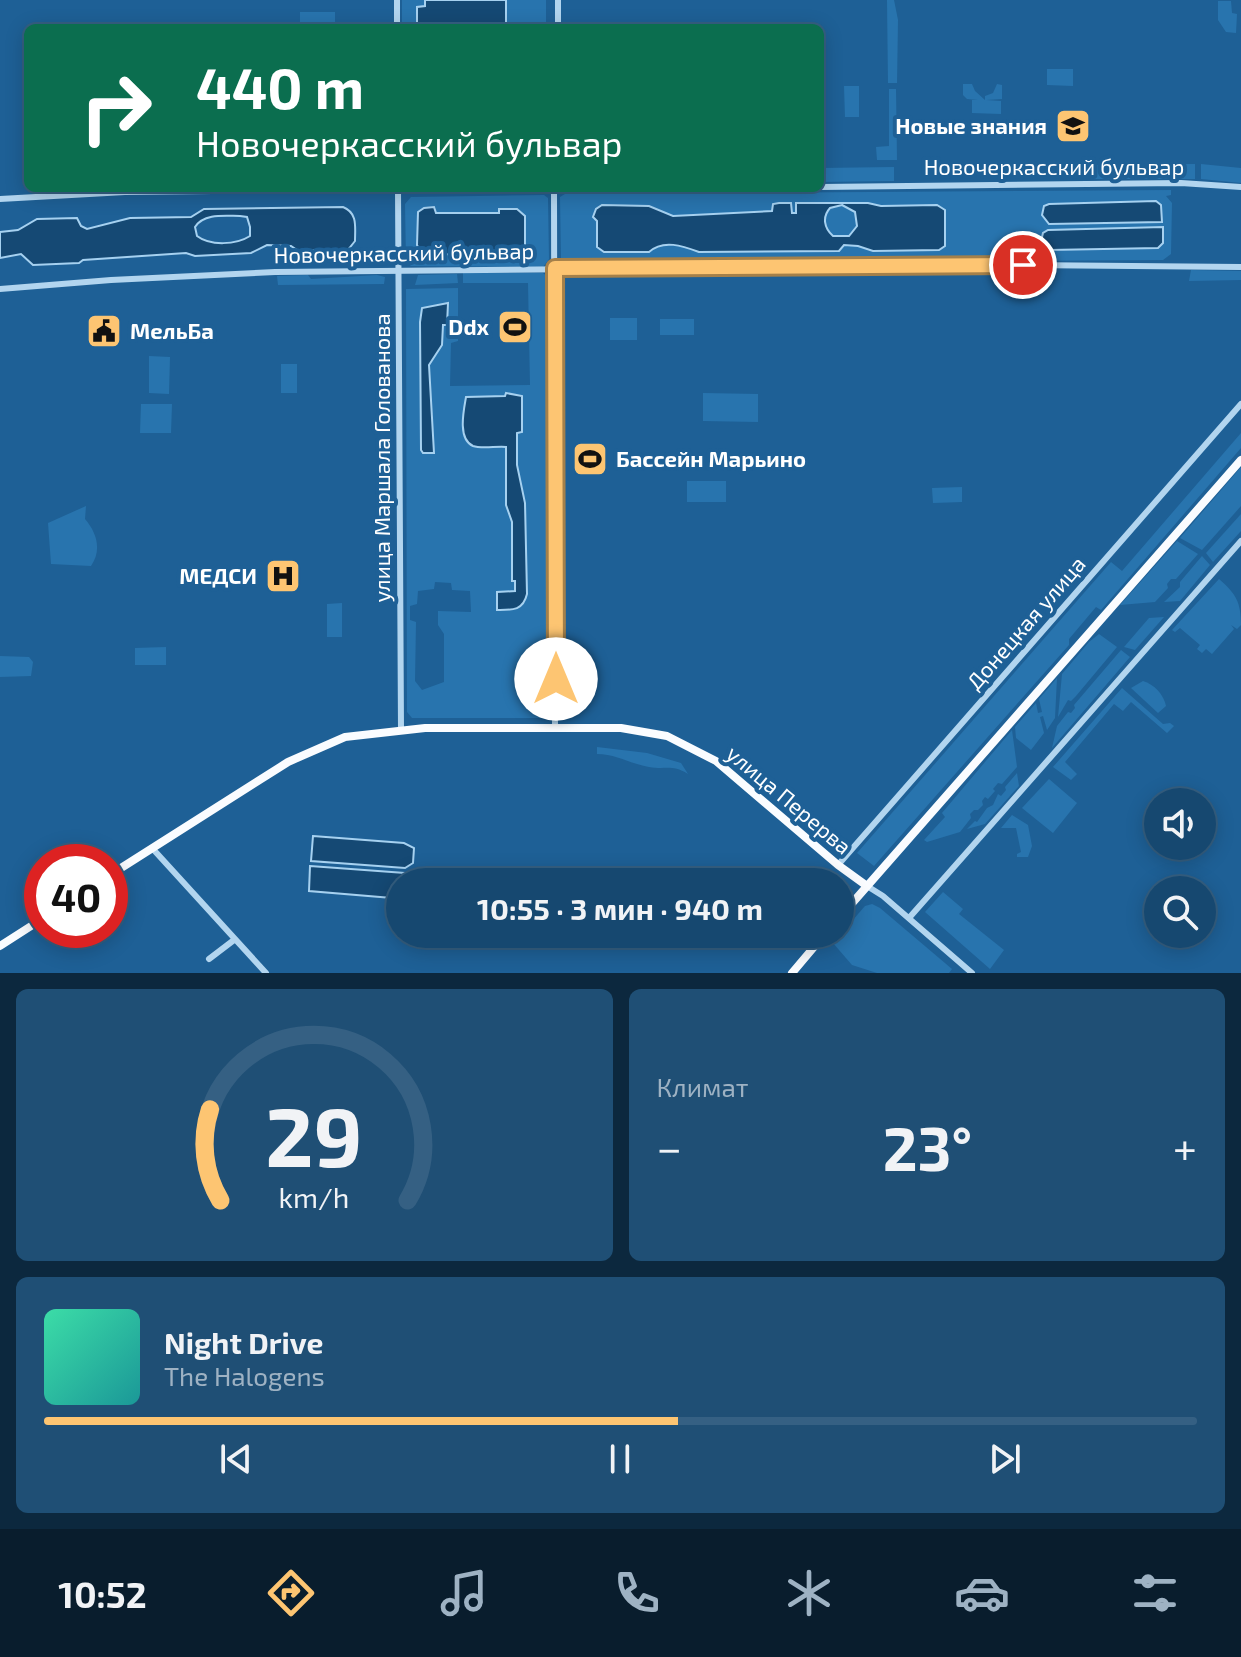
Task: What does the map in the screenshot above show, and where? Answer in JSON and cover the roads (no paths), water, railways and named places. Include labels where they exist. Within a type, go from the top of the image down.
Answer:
[{"type":"main road","points":[[854,901],[1241,460]]},
{"type":"main road","name":"улица Перерва","points":[[128,863],[298,757],[345,737],[401,729],[621,728],[667,736],[697,750],[734,775],[838,865],[867,886]]},
{"type":"main road","points":[[0,946],[24,931]]},
{"type":"main road","points":[[792,973],[813,948]]},
{"type":"street","points":[[397,0],[397,24]]},
{"type":"street","points":[[558,0],[558,24]]},
{"type":"street","name":"Новочеркасский бульвар","points":[[824,187],[1181,183],[1241,187]]},
{"type":"street","points":[[0,199],[112,192]]},
{"type":"street","name":"улица Маршала Голованова","points":[[398,192],[401,729]]},
{"type":"street","points":[[554,192],[555,728]]},
{"type":"street","name":"Новочеркасский бульвар","points":[[0,289],[220,274],[555,268],[1241,267]]},
{"type":"street","name":"Донецкая улица","points":[[838,865],[1241,404]]},
{"type":"street","points":[[909,918],[1241,541]]},
{"type":"street","points":[[152,848],[266,973]]},
{"type":"street","name":"улица Перерва","points":[[867,886],[972,973]]},
{"type":"street","points":[[209,959],[234,940]]},
{"type":"place","name":"Новые знания","points":[[1073,126]]},
{"type":"place","name":"Ddx","points":[[515,327]]},
{"type":"place","name":"МельБа","points":[[104,331]]},
{"type":"place","name":"Бассейн Марьино","points":[[590,459]]},
{"type":"place","name":"МЕДСИ","points":[[283,576]]}]
